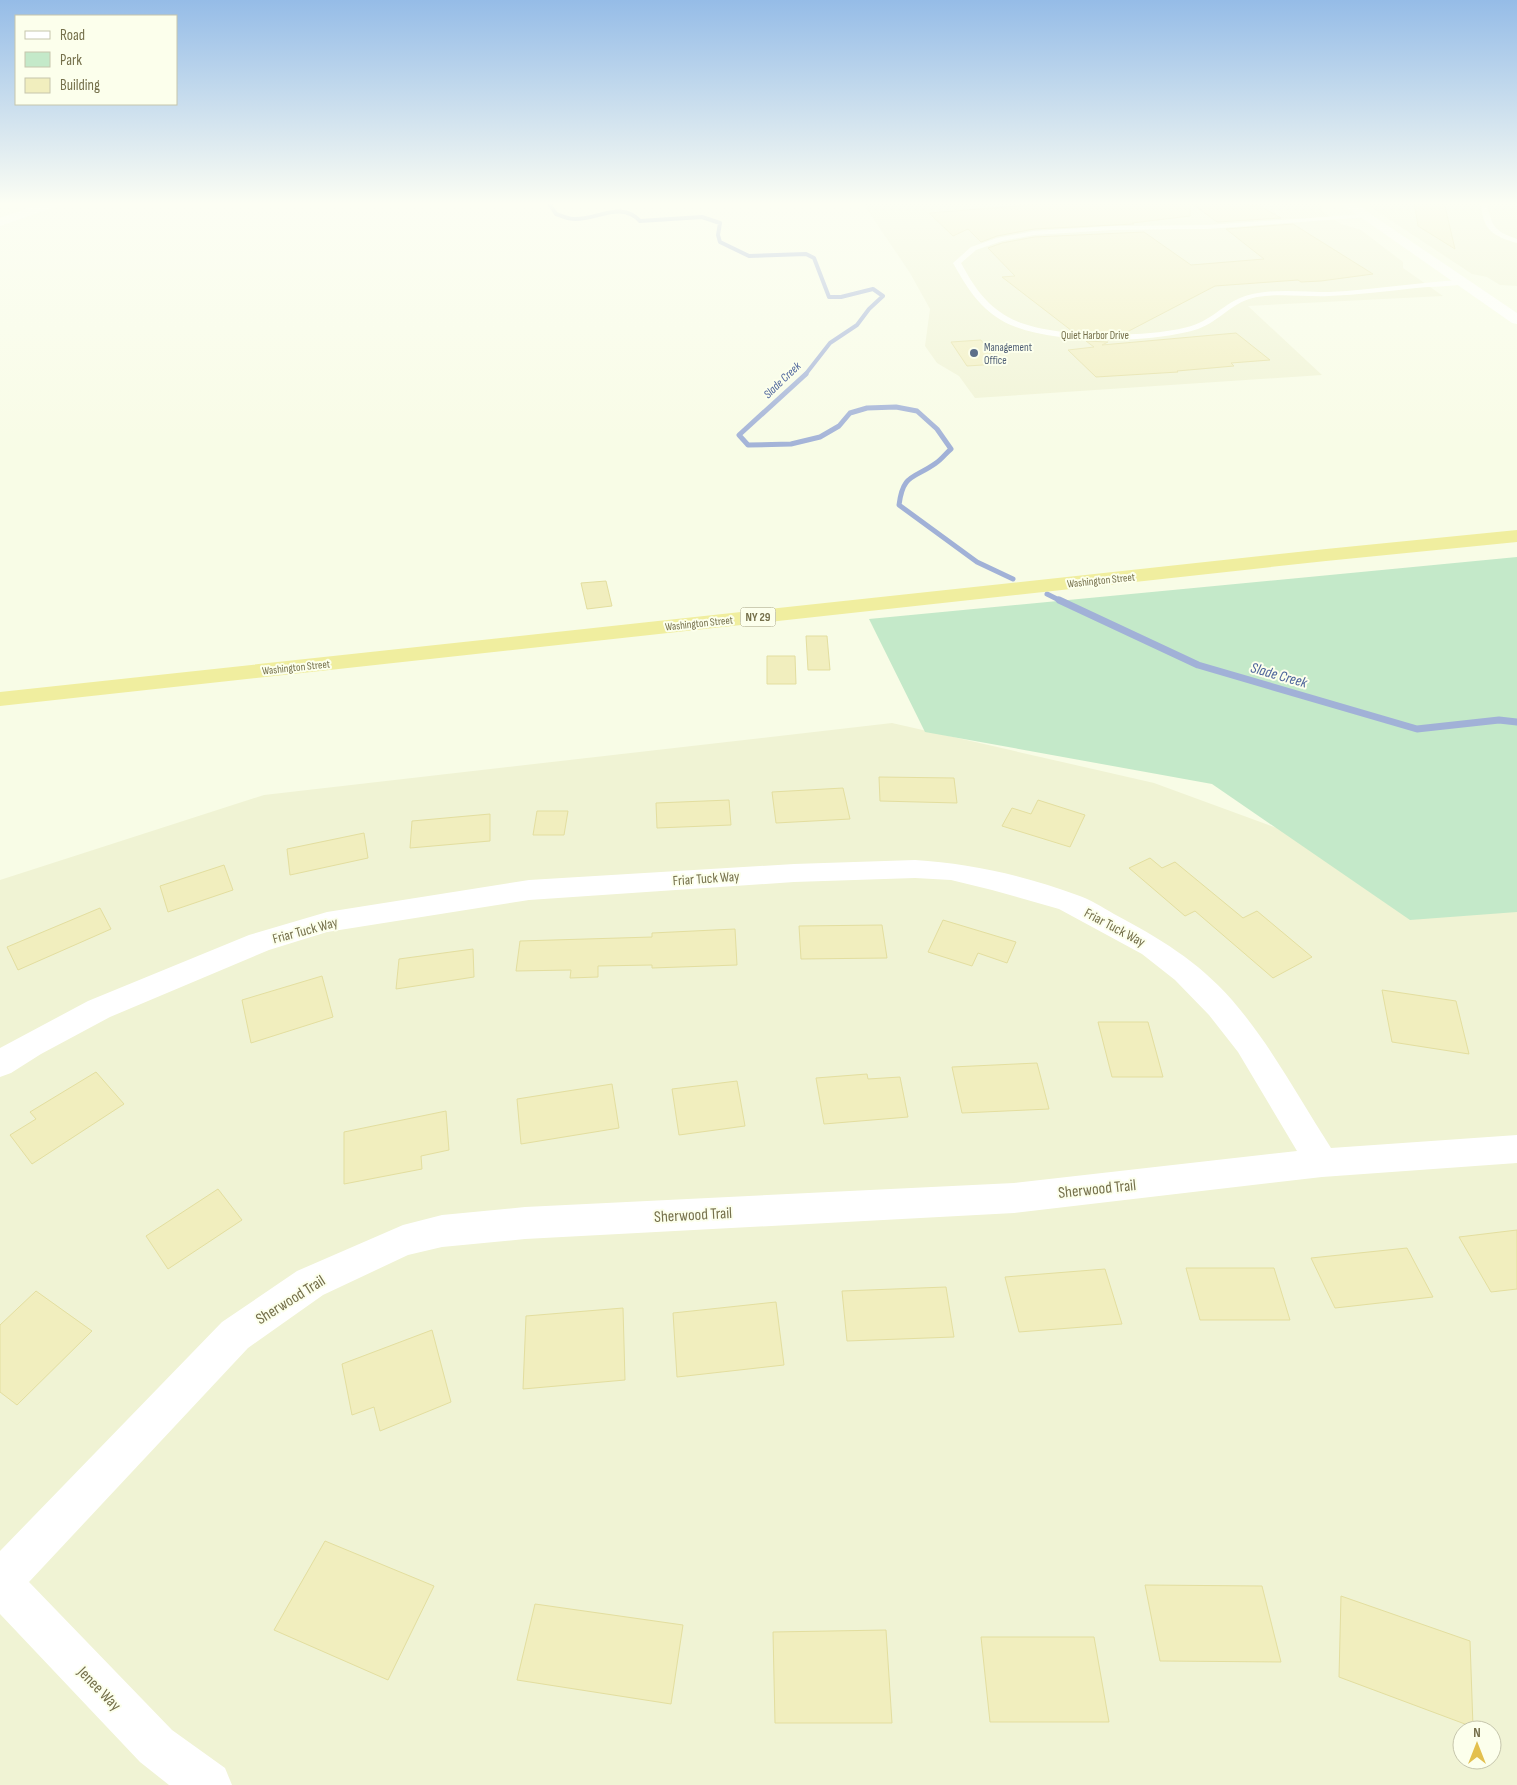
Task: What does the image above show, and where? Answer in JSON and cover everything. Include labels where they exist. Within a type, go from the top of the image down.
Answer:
[{"type":"highway","name":"Washington Street","points":[[0,699],[1316,556],[1517,536]]},
{"type":"street","points":[[1467,285],[1517,320]]},
{"type":"street","name":"Friar Tuck Way","points":[[0,1064],[30,1045],[99,1009],[251,946],[327,922],[529,890],[794,872],[951,871],[992,880],[1069,902],[1152,946],[1185,972],[1220,1007],[1249,1043],[1322,1163]]},
{"type":"street","name":"Sherwood Trail","points":[[0,1582],[235,1335],[310,1283],[403,1241],[442,1231],[525,1222],[1014,1198],[1322,1163],[1517,1149]]},
{"type":"street","name":"Jenee Way","points":[[0,1582],[156,1746],[208,1785]]},
{"type":"lane","name":"Quiet Harbor Drive","points":[[969,285],[991,311],[1002,318],[1038,331],[1087,337],[1135,335],[1198,326],[1228,305],[1246,297],[1330,294],[1426,285]]},
{"type":"shaded area","points":[[917,285],[1428,285],[1443,296],[1248,306],[1322,375],[975,398],[959,376],[937,363],[925,346],[930,309]]},
{"type":"shaded area","points":[[892,723],[1154,783],[1408,876],[1517,857],[1517,1785],[0,1785],[0,880],[264,795]]},
{"type":"green space","points":[[1517,557],[1517,912],[1410,920],[1212,784],[925,732],[869,619]]},
{"type":"building","points":[[1013,285],[1225,285],[1215,286],[1125,333],[1072,331]]},
{"type":"building","points":[[1236,333],[1270,360],[1231,363],[1234,366],[1178,372],[1096,377],[1068,350],[1094,347],[1086,341],[1108,342],[1102,345]]},
{"type":"building","name":"Management Office","points":[[981,340],[998,364],[967,366],[951,342]]},
{"type":"building","points":[[606,581],[612,606],[587,609],[581,583]]},
{"type":"building","points":[[806,636],[827,636],[830,670],[808,670]]},
{"type":"building","points":[[767,656],[795,656],[796,684],[767,684]]},
{"type":"building","points":[[879,777],[954,778],[957,803],[880,801]]},
{"type":"building","points":[[843,788],[850,819],[776,823],[772,792]]},
{"type":"building","points":[[729,800],[731,825],[657,828],[656,803]]},
{"type":"building","points":[[1038,800],[1085,815],[1070,847],[1002,826],[1012,808],[1031,814]]},
{"type":"building","points":[[537,811],[568,811],[564,835],[533,835]]},
{"type":"building","points":[[490,814],[490,841],[410,848],[412,821]]},
{"type":"building","points":[[364,833],[368,858],[290,875],[287,849]]},
{"type":"building","points":[[1150,858],[1162,868],[1175,862],[1243,918],[1257,911],[1312,957],[1273,978],[1195,911],[1185,916],[1129,868]]},
{"type":"building","points":[[224,865],[233,890],[168,912],[160,886]]},
{"type":"building","points":[[100,908],[111,929],[18,970],[7,947]]},
{"type":"building","points":[[943,920],[1016,942],[1007,963],[978,953],[972,966],[928,952]]},
{"type":"building","points":[[882,925],[887,958],[801,959],[799,926]]},
{"type":"building","points":[[735,929],[737,965],[652,968],[652,965],[598,966],[598,977],[570,978],[571,970],[516,971],[520,941],[652,937],[652,933]]},
{"type":"building","points":[[473,949],[474,977],[396,989],[399,959]]},
{"type":"building","points":[[322,976],[333,1017],[251,1043],[242,1000]]},
{"type":"building","points":[[1382,990],[1456,1001],[1469,1054],[1392,1042]]},
{"type":"building","points":[[1098,1022],[1148,1022],[1163,1077],[1112,1077]]},
{"type":"building","points":[[1037,1063],[1049,1109],[962,1113],[952,1067]]},
{"type":"building","points":[[96,1072],[124,1104],[32,1164],[10,1135],[36,1119],[30,1112]]},
{"type":"building","points":[[867,1074],[868,1079],[900,1077],[908,1117],[824,1124],[816,1078]]},
{"type":"building","points":[[737,1081],[745,1126],[679,1135],[672,1089]]},
{"type":"building","points":[[612,1084],[619,1128],[521,1144],[517,1099]]},
{"type":"building","points":[[446,1111],[449,1150],[421,1156],[422,1169],[344,1184],[344,1132]]},
{"type":"building","points":[[218,1189],[242,1220],[168,1269],[146,1236]]},
{"type":"building","points":[[1517,1230],[1517,1289],[1491,1292],[1459,1237]]},
{"type":"building","points":[[1407,1248],[1433,1297],[1335,1308],[1311,1258]]},
{"type":"building","points":[[1186,1268],[1274,1268],[1290,1320],[1200,1320]]},
{"type":"building","points":[[1105,1269],[1122,1324],[1019,1332],[1005,1277]]},
{"type":"building","points":[[946,1287],[954,1337],[847,1341],[842,1291]]},
{"type":"building","points":[[36,1291],[92,1331],[17,1405],[0,1392],[0,1325]]},
{"type":"building","points":[[776,1302],[784,1365],[677,1377],[673,1313]]},
{"type":"building","points":[[623,1308],[625,1380],[523,1389],[526,1316]]},
{"type":"building","points":[[432,1330],[451,1402],[380,1431],[374,1407],[352,1415],[342,1364]]},
{"type":"building","points":[[325,1541],[434,1586],[388,1680],[274,1630]]},
{"type":"building","points":[[1145,1585],[1262,1586],[1281,1662],[1160,1661]]},
{"type":"building","points":[[1341,1596],[1470,1641],[1473,1720],[1454,1720],[1339,1677]]},
{"type":"building","points":[[535,1604],[683,1625],[671,1704],[517,1680]]},
{"type":"building","points":[[886,1630],[892,1723],[775,1723],[773,1632]]},
{"type":"building","points":[[981,1637],[1094,1637],[1109,1722],[990,1722]]},
{"type":"waterway","name":"Slade Creek","points":[[805,375],[830,343],[857,325],[869,309],[883,296],[873,289],[841,297],[829,297],[824,285]]},
{"type":"waterway","name":"Slade Creek","points":[[805,375],[739,435],[748,445],[791,444],[820,437],[839,426],[850,413],[867,408],[896,407],[917,411],[937,429],[951,449],[938,461],[907,482],[903,487],[899,505],[977,562],[1013,579]]},
{"type":"waterway","name":"Slade Creek","points":[[1047,594],[1059,600]]},
{"type":"waterway","name":"Slade Creek","points":[[1059,600],[1198,665],[1417,729],[1499,720],[1517,722]]},
{"type":"place","name":"Management Office","points":[[974,353]]}]
